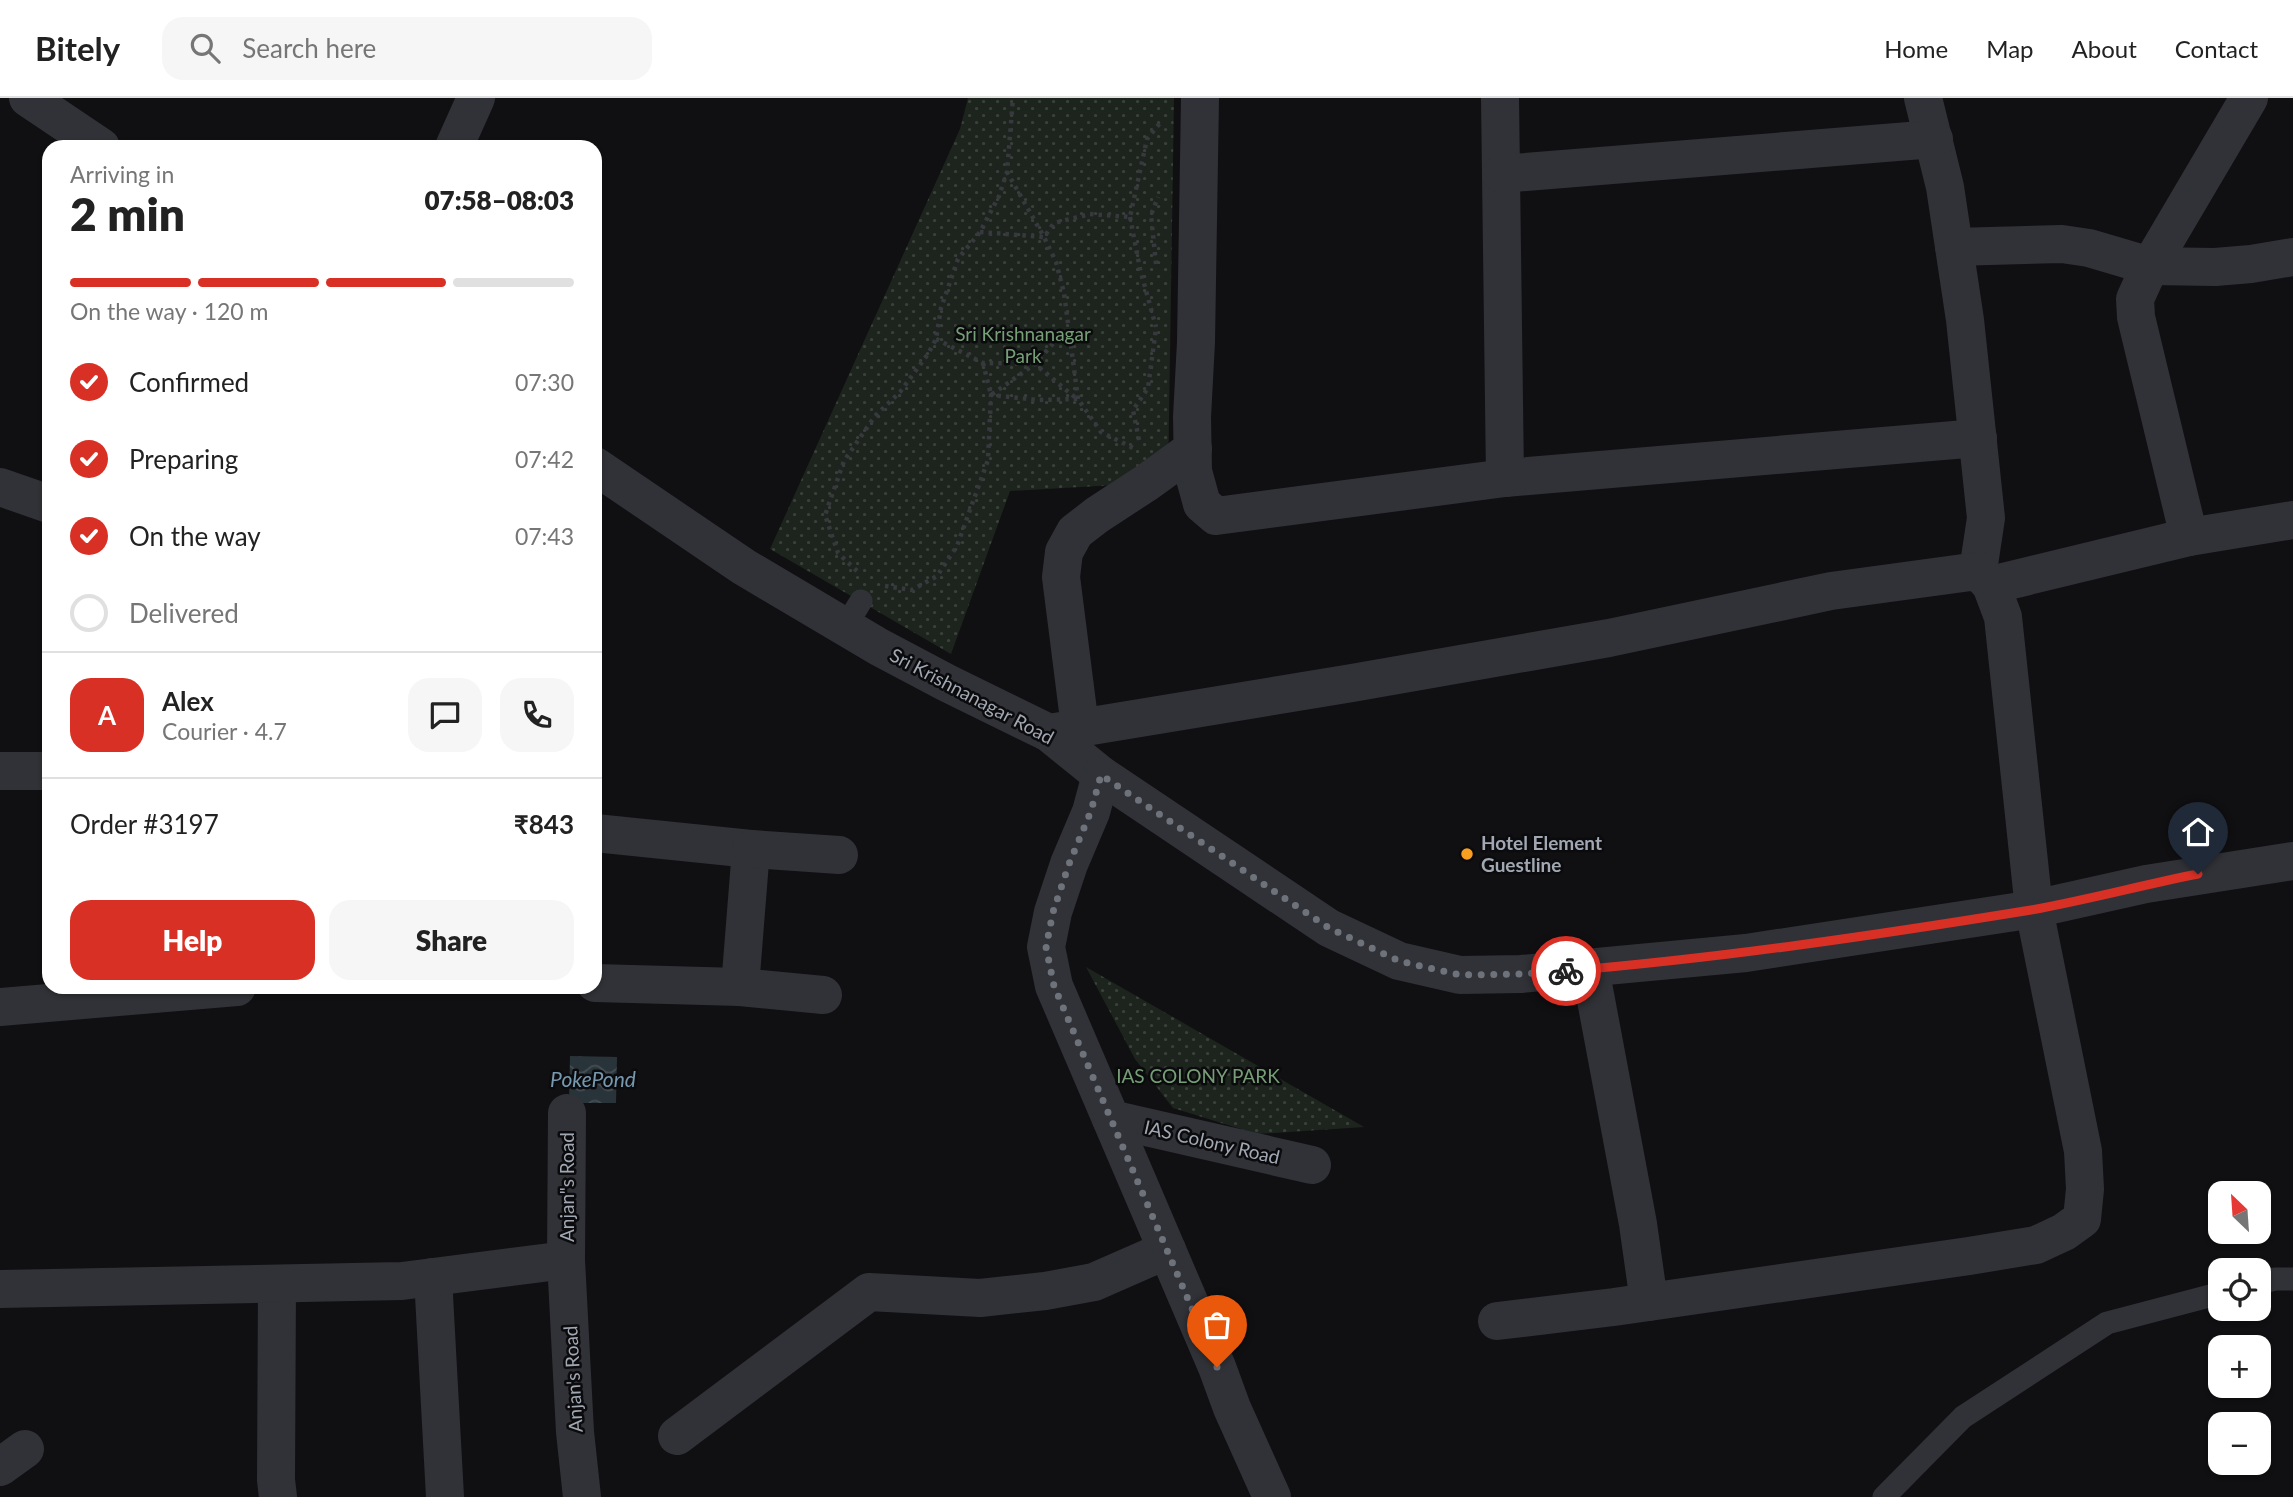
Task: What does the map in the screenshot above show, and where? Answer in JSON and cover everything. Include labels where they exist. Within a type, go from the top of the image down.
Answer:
[{"type":"street","points":[[28,98],[91,140]]},
{"type":"street","points":[[457,140],[476,98]]},
{"type":"street","points":[[1200,98],[1193,471],[1202,504],[1216,516],[1505,478],[1978,438]]},
{"type":"street","points":[[1500,98],[1505,478]]},
{"type":"street","points":[[1497,1321],[1649,1302],[2036,1245],[2064,1232],[2082,1219],[2085,1189],[2083,1151],[2034,909],[2003,617],[1984,578],[1986,518],[1965,320],[1934,139],[1923,98]]},
{"type":"street","points":[[2189,537],[2136,317],[2135,299],[2150,266],[2249,98]]},
{"type":"street","points":[[1501,174],[1934,139]]},
{"type":"street","points":[[1954,247],[2062,244],[2089,248],[2150,266],[2215,267],[2293,257]]},
{"type":"street","points":[[1193,449],[1075,532],[1064,552],[1061,577],[1064,730],[1609,638],[1831,590],[1984,578],[2189,537],[2293,520]]},
{"type":"street","name":"Sri Krishnanagar Road","points":[[602,471],[744,567],[853,614],[947,683],[1064,730],[1101,775],[1329,928],[1399,961],[1460,975],[1521,974],[1746,953],[2034,909],[2146,884],[2293,861]]},
{"type":"street","points":[[0,487],[42,502]]},
{"type":"street","points":[[0,771],[42,771]]},
{"type":"street","name":"IAS Colony Road","points":[[1101,775],[1091,811],[1053,912],[1046,947],[1054,986],[1272,1497]]},
{"type":"street","points":[[602,834],[839,855]]},
{"type":"street","points":[[740,987],[751,849]]},
{"type":"street","points":[[1590,968],[1638,1224],[1649,1302]]},
{"type":"street","points":[[602,983],[740,987],[824,995]]},
{"type":"street","points":[[0,1007],[154,994]]},
{"type":"street","name":"Anjan\"s Road","points":[[566,1260],[567,1113]]},
{"type":"street","name":"IAS Colony Road","points":[[1111,1119],[1312,1165]]},
{"type":"street","points":[[677,1436],[869,1292],[980,1298],[1045,1291],[1094,1282],[1167,1250]]},
{"type":"street","points":[[0,1289],[402,1281],[566,1260]]},
{"type":"street","name":"Anjan's Road","points":[[566,1260],[575,1432],[582,1497]]},
{"type":"street","points":[[433,1278],[445,1497]]},
{"type":"street","points":[[277,1284],[278,1497]]},
{"type":"lane","points":[[2271,1280],[2293,1279]]},
{"type":"lane","points":[[1884,1497],[1963,1417],[2107,1323],[2208,1296]]},
{"type":"path","points":[[863,576],[838,553],[825,515],[844,461],[875,416],[900,392],[936,339],[941,308],[958,260],[980,232],[999,196],[1007,172],[1013,98]]},
{"type":"path","points":[[1156,327],[1140,269],[1130,217],[1147,139],[1160,125],[1164,116]]},
{"type":"path","points":[[1160,125],[1161,138]]},
{"type":"path","points":[[1007,172],[1056,262],[1078,399]]},
{"type":"path","points":[[1156,274],[1151,215],[1161,190]]},
{"type":"path","points":[[1044,237],[1054,223],[1090,214],[1130,217]]},
{"type":"path","points":[[980,232],[1044,237]]},
{"type":"path","points":[[1140,442],[1133,410],[1147,388],[1156,327],[1156,300]]},
{"type":"path","points":[[991,395],[1035,364],[1068,327]]},
{"type":"path","points":[[936,339],[983,363],[1035,364],[1078,399],[1101,432],[1142,453]]},
{"type":"path","points":[[884,586],[912,590],[937,576],[957,546],[988,460],[991,395],[983,363]]},
{"type":"path","points":[[991,395],[1038,400],[1078,399]]},
{"type":"green space","name":"Sri Krishnanagar Park","points":[[968,98],[1174,98],[1168,482],[1010,491],[951,654],[770,549],[960,129]]},
{"type":"green space","name":"IAS COLONY PARK","points":[[1086,967],[1364,1127],[1257,1134],[1173,1108],[1135,1059]]},
{"type":"water","name":"PokePond","points":[[570,1056],[617,1057],[616,1103],[569,1103]]},
{"type":"way so far","points":[[1217,1367],[1054,986],[1046,947],[1053,912],[1091,811],[1101,775],[1329,928],[1399,961],[1460,975],[1566,971]]},
{"type":"place","name":"Hotel Element Guestline","points":[[1467,854]]},
{"type":"route","points":[[1566,971],[1830,942],[2034,909],[2198,874]]}]
